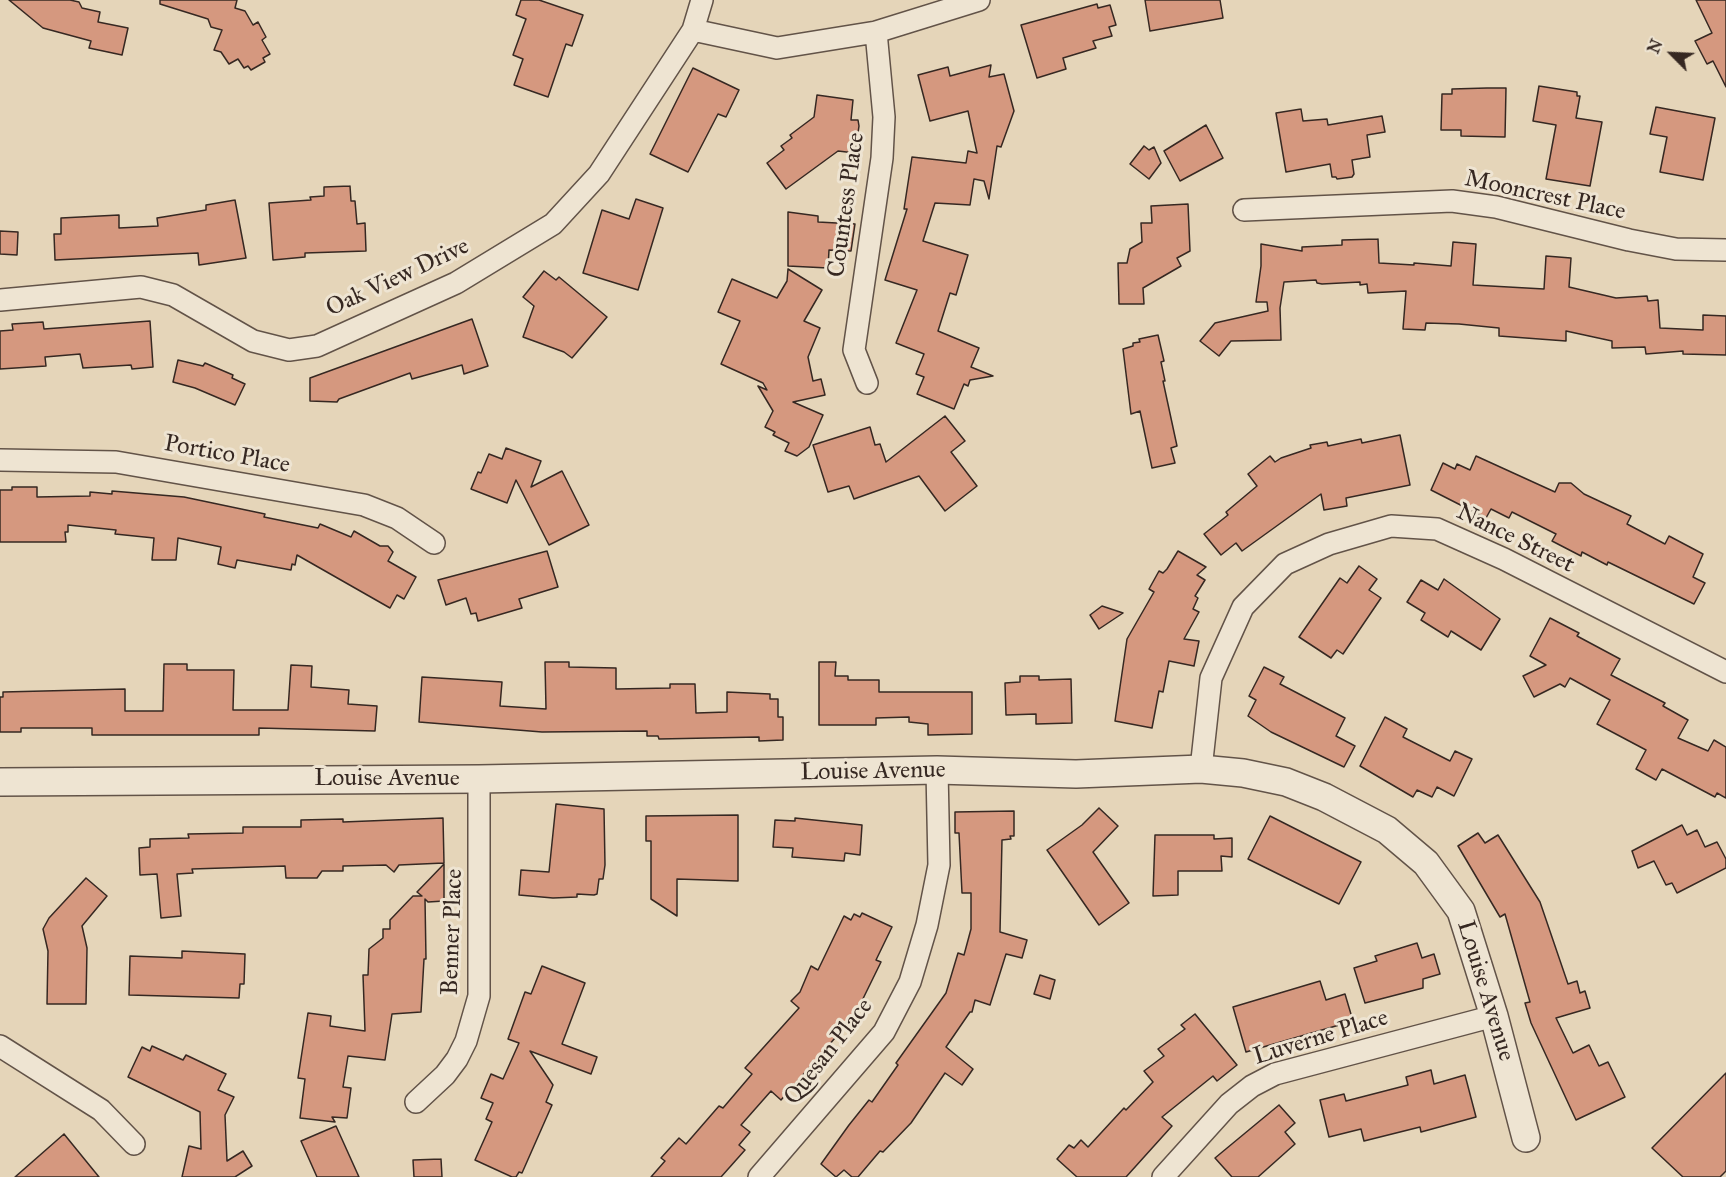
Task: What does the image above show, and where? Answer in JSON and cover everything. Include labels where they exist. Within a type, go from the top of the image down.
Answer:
[{"type":"street","name":"Oak View Drive","points":[[0,300],[141,287],[173,296],[253,341],[289,350],[317,346],[456,284],[553,224],[599,174],[693,30],[702,0]]},
{"type":"street","points":[[693,30],[777,48],[876,32],[978,0]]},
{"type":"street","name":"Countess Place","points":[[867,383],[854,350],[882,158],[884,117],[876,32]]},
{"type":"street","name":"Mooncrest Place","points":[[1244,210],[1452,201],[1496,207],[1638,242],[1676,249],[1726,250]]},
{"type":"street","name":"Portico Place","points":[[0,459],[116,462],[364,505],[397,518],[434,543]]},
{"type":"street","name":"Nance Street","points":[[1201,769],[1210,678],[1243,607],[1285,564],[1329,544],[1390,526],[1437,529],[1504,559],[1726,672]]},
{"type":"street","name":"Louise Avenue","points":[[0,782],[479,778],[937,770],[1076,774],[1201,769],[1243,773],[1286,782],[1323,797],[1387,830],[1426,863],[1461,911],[1494,1016],[1526,1138]]},
{"type":"street","name":"Quesan Place","points":[[759,1177],[884,1032],[910,982],[927,925],[939,865],[937,770]]},
{"type":"street","name":"Benner Place","points":[[416,1102],[445,1075],[457,1059],[466,1041],[479,996],[479,778]]},
{"type":"street","name":"Luverne Place","points":[[1163,1177],[1229,1104],[1252,1086],[1275,1074],[1494,1016]]},
{"type":"street","points":[[0,1046],[101,1110],[134,1144]]},
{"type":"building","points":[[9,0],[70,0],[79,2],[82,8],[100,12],[98,22],[128,28],[122,55],[89,48],[91,41],[43,28]]},
{"type":"building","points":[[160,0],[237,0],[235,8],[245,11],[253,25],[258,22],[266,37],[262,40],[270,54],[263,58],[265,62],[251,70],[248,66],[244,68],[238,59],[229,64],[221,52],[214,50],[222,30],[211,27],[208,19],[160,4]]},
{"type":"building","points":[[521,0],[539,0],[583,15],[572,46],[566,44],[548,97],[514,85],[523,59],[513,55],[526,19],[516,15]]},
{"type":"building","points":[[1145,0],[1220,0],[1223,18],[1150,31]]},
{"type":"building","points":[[1696,0],[1726,0],[1726,87],[1713,61],[1707,64],[1695,41],[1712,33]]},
{"type":"building","points":[[1097,4],[1098,8],[1110,5],[1116,25],[1109,27],[1112,36],[1093,41],[1096,48],[1063,58],[1066,69],[1037,78],[1021,25]]},
{"type":"building","points":[[991,65],[989,77],[1004,74],[1014,111],[1001,147],[997,146],[989,199],[984,181],[974,179],[970,205],[935,203],[923,241],[968,255],[956,295],[950,293],[938,331],[979,348],[971,367],[993,376],[970,380],[968,386],[964,384],[954,409],[917,394],[924,377],[916,374],[924,354],[896,343],[917,290],[885,280],[907,209],[904,209],[912,157],[966,163],[968,151],[977,153],[968,111],[930,121],[918,75],[948,67],[950,76]]},
{"type":"building","points":[[693,68],[739,90],[726,117],[718,114],[688,172],[650,154]]},
{"type":"building","points":[[1539,86],[1577,92],[1577,96],[1580,96],[1576,118],[1602,122],[1590,186],[1546,179],[1556,125],[1533,121]]},
{"type":"building","points":[[1506,88],[1505,137],[1461,136],[1461,130],[1441,130],[1442,94],[1452,94],[1452,89]]},
{"type":"building","points":[[817,95],[853,100],[851,120],[858,120],[859,126],[855,153],[838,151],[786,189],[767,163],[784,150],[781,146],[792,138],[790,135],[814,117]]},
{"type":"building","points":[[1656,107],[1715,118],[1703,180],[1660,172],[1667,137],[1650,134]]},
{"type":"building","points":[[1301,109],[1303,121],[1327,119],[1328,125],[1382,116],[1385,132],[1367,135],[1370,157],[1352,160],[1354,174],[1352,177],[1337,179],[1332,177],[1330,164],[1286,172],[1276,113]]},
{"type":"building","points":[[1206,125],[1223,158],[1180,181],[1164,151]]},
{"type":"building","points":[[1144,146],[1149,150],[1154,147],[1161,163],[1149,179],[1130,164]]},
{"type":"building","points":[[350,186],[351,201],[355,201],[357,224],[365,223],[366,251],[305,253],[305,257],[273,260],[269,203],[311,200],[310,197],[324,196],[324,187]]},
{"type":"building","points":[[636,199],[663,208],[638,290],[583,273],[602,210],[629,219]]},
{"type":"building","points":[[235,200],[246,258],[199,265],[198,253],[55,260],[54,234],[61,234],[61,218],[119,215],[119,228],[158,226],[157,218],[206,210],[206,205]]},
{"type":"building","points":[[1188,204],[1190,251],[1177,258],[1181,266],[1143,288],[1144,304],[1119,304],[1118,263],[1127,263],[1130,249],[1142,242],[1141,223],[1152,223],[1151,206]]},
{"type":"building","points":[[788,212],[818,216],[818,222],[855,224],[851,251],[829,250],[828,268],[788,266]]},
{"type":"building","points":[[0,231],[18,232],[17,255],[0,254]]},
{"type":"building","points":[[1378,239],[1379,263],[1414,265],[1414,263],[1451,266],[1453,242],[1476,244],[1473,285],[1544,289],[1546,256],[1571,258],[1569,287],[1616,298],[1647,296],[1648,301],[1658,300],[1660,328],[1703,330],[1703,315],[1726,316],[1726,355],[1683,354],[1683,351],[1646,354],[1645,347],[1612,348],[1612,341],[1566,331],[1566,341],[1499,336],[1499,328],[1459,324],[1426,323],[1425,330],[1403,329],[1406,291],[1368,293],[1367,284],[1360,285],[1360,282],[1322,284],[1317,283],[1316,280],[1284,282],[1280,308],[1281,340],[1231,341],[1219,356],[1200,341],[1215,323],[1268,311],[1267,302],[1256,302],[1261,266],[1261,244],[1302,251],[1302,247],[1342,245],[1342,240]]},
{"type":"building","points":[[788,269],[822,290],[804,321],[820,328],[808,357],[813,381],[821,379],[825,395],[793,402],[823,415],[809,447],[797,456],[785,451],[789,443],[773,435],[775,432],[765,427],[773,411],[758,386],[767,390],[763,383],[721,364],[740,321],[718,312],[732,279],[777,298],[787,281]]},
{"type":"building","points":[[544,271],[556,280],[559,277],[607,317],[572,358],[564,352],[523,337],[534,306],[523,297]]},
{"type":"building","points":[[472,319],[488,366],[464,374],[462,365],[412,379],[410,373],[339,399],[337,402],[310,401],[310,378]]},
{"type":"building","points":[[150,321],[153,367],[132,369],[131,365],[83,368],[80,354],[45,357],[46,366],[0,369],[0,331],[13,330],[12,324],[43,322],[44,329]]},
{"type":"building","points":[[1158,335],[1164,361],[1161,362],[1165,381],[1163,381],[1177,446],[1171,448],[1175,463],[1152,468],[1140,411],[1131,414],[1123,349],[1140,342],[1139,339]]},
{"type":"building","points":[[178,360],[203,366],[205,363],[233,375],[232,378],[245,384],[235,405],[195,388],[173,382]]},
{"type":"building","points":[[945,416],[965,441],[951,452],[977,486],[945,511],[919,476],[854,499],[849,486],[828,492],[813,445],[870,427],[875,445],[880,444],[886,462]]},
{"type":"building","points":[[1400,435],[1410,485],[1346,498],[1347,506],[1324,510],[1321,494],[1242,551],[1236,543],[1221,555],[1204,534],[1228,515],[1226,512],[1257,486],[1248,474],[1270,456],[1275,462],[1311,448],[1310,445],[1327,442],[1328,446],[1361,439],[1362,443]]},
{"type":"building","points":[[506,448],[541,461],[531,487],[562,471],[589,525],[549,545],[516,480],[507,503],[471,489],[489,454],[502,459]]},
{"type":"building","points":[[1476,456],[1555,492],[1559,483],[1571,483],[1584,494],[1631,516],[1627,524],[1665,544],[1669,536],[1703,554],[1693,577],[1705,583],[1694,604],[1608,562],[1607,565],[1582,552],[1581,556],[1552,541],[1556,534],[1512,512],[1509,518],[1491,509],[1486,518],[1431,490],[1443,463],[1455,469],[1457,464],[1470,470]]},
{"type":"building","points":[[12,487],[37,487],[37,497],[90,496],[90,492],[112,494],[112,491],[184,497],[318,528],[320,524],[351,537],[354,531],[380,546],[388,546],[393,552],[388,561],[416,577],[404,599],[397,595],[390,608],[297,555],[295,565],[292,564],[291,570],[237,560],[235,568],[218,564],[221,547],[178,538],[176,560],[152,560],[154,538],[115,534],[116,530],[68,525],[68,532],[65,532],[66,542],[0,542],[0,490],[12,490]]},
{"type":"building","points":[[547,551],[558,587],[519,599],[522,608],[478,621],[476,613],[471,614],[466,598],[446,605],[438,580]]},
{"type":"building","points":[[1178,551],[1206,567],[1197,575],[1205,580],[1195,596],[1198,598],[1193,609],[1199,612],[1184,639],[1199,641],[1194,666],[1169,661],[1163,692],[1159,691],[1152,728],[1115,721],[1127,639],[1154,592],[1149,589],[1159,571],[1163,573],[1167,569]]},
{"type":"building","points":[[1359,566],[1377,579],[1369,590],[1381,598],[1343,654],[1337,650],[1331,658],[1299,637],[1340,578],[1347,583]]},
{"type":"building","points":[[1444,579],[1500,619],[1481,650],[1451,631],[1448,637],[1421,620],[1425,613],[1407,602],[1421,580],[1438,590]]},
{"type":"building","points":[[1102,606],[1123,613],[1099,629],[1090,615]]},
{"type":"building","points":[[1550,618],[1579,633],[1577,636],[1620,659],[1611,675],[1665,703],[1663,706],[1688,720],[1678,738],[1708,751],[1714,740],[1726,747],[1726,798],[1717,793],[1715,797],[1662,769],[1656,780],[1636,769],[1646,750],[1597,724],[1610,700],[1570,678],[1565,687],[1560,684],[1534,697],[1523,676],[1546,665],[1530,656]]},
{"type":"building","points":[[545,662],[569,662],[569,667],[616,668],[616,689],[670,688],[670,684],[695,684],[696,713],[727,712],[727,692],[770,694],[770,699],[778,699],[778,717],[783,717],[783,740],[759,741],[759,737],[659,739],[658,736],[647,736],[647,731],[542,732],[419,722],[422,677],[502,682],[500,706],[546,709]]},
{"type":"building","points":[[819,662],[836,662],[835,676],[848,676],[848,680],[879,680],[879,692],[972,692],[972,734],[928,735],[928,724],[909,722],[909,717],[876,718],[876,725],[819,725]]},
{"type":"building","points":[[164,664],[187,664],[187,670],[234,670],[233,710],[288,710],[291,665],[312,666],[311,687],[349,690],[348,704],[377,706],[375,731],[259,728],[259,735],[92,735],[92,728],[21,728],[21,732],[0,732],[0,697],[3,697],[3,692],[125,689],[125,711],[163,711]]},
{"type":"building","points":[[1264,667],[1284,677],[1280,684],[1345,718],[1336,736],[1355,746],[1344,767],[1271,732],[1248,716],[1256,700],[1249,696]]},
{"type":"building","points":[[1020,676],[1039,676],[1039,680],[1071,679],[1072,723],[1036,724],[1036,714],[1006,715],[1005,683],[1020,682]]},
{"type":"building","points":[[1385,717],[1407,729],[1403,737],[1450,761],[1455,751],[1472,759],[1454,796],[1437,787],[1432,797],[1417,790],[1413,797],[1360,766]]},
{"type":"building","points":[[556,804],[604,809],[605,865],[603,879],[599,879],[597,894],[577,894],[577,897],[553,898],[519,895],[521,870],[549,872]]},
{"type":"building","points":[[1099,808],[1118,826],[1093,852],[1129,903],[1099,925],[1047,850],[1082,825]]},
{"type":"building","points":[[1014,811],[1014,836],[1010,836],[1011,839],[1002,840],[1000,932],[1027,940],[1022,958],[1006,954],[990,1005],[975,1000],[972,1012],[946,1047],[973,1069],[962,1085],[945,1073],[911,1123],[883,1152],[880,1151],[858,1177],[852,1177],[844,1170],[836,1177],[821,1164],[869,1100],[872,1102],[898,1065],[896,1063],[946,993],[958,953],[964,955],[971,929],[971,893],[962,893],[959,833],[955,833],[955,812]]},
{"type":"building","points":[[738,815],[738,881],[677,879],[677,916],[651,899],[651,841],[646,841],[646,816]]},
{"type":"building","points":[[1270,816],[1361,862],[1339,904],[1248,859]]},
{"type":"building","points":[[443,818],[444,863],[399,865],[394,872],[386,865],[343,866],[343,871],[322,871],[317,878],[286,878],[285,866],[192,869],[193,873],[177,874],[181,916],[161,918],[157,874],[140,875],[139,848],[150,847],[150,839],[189,838],[188,834],[243,833],[243,827],[301,827],[301,820],[343,819],[343,822]]},
{"type":"building","points":[[795,818],[862,825],[860,855],[845,853],[844,861],[792,857],[793,848],[773,847],[775,820],[795,821]]},
{"type":"building","points":[[1682,825],[1687,835],[1697,830],[1705,847],[1717,842],[1726,859],[1726,868],[1677,893],[1672,883],[1666,885],[1654,861],[1638,868],[1632,851]]},
{"type":"building","points":[[1478,833],[1485,843],[1498,835],[1540,902],[1568,984],[1577,981],[1580,993],[1585,991],[1590,1008],[1556,1018],[1573,1053],[1589,1045],[1599,1066],[1608,1062],[1625,1097],[1576,1120],[1531,1023],[1525,1003],[1530,1002],[1505,914],[1500,917],[1458,846]]},
{"type":"building","points":[[1155,835],[1214,835],[1214,839],[1232,838],[1232,857],[1221,856],[1222,871],[1178,871],[1178,895],[1153,896]]},
{"type":"building","points":[[444,864],[444,901],[428,902],[425,899],[426,959],[424,959],[421,1012],[392,1014],[385,1060],[348,1056],[343,1087],[351,1088],[347,1118],[332,1117],[335,1122],[300,1118],[305,1079],[298,1078],[308,1013],[331,1016],[330,1026],[365,1031],[363,975],[368,975],[369,949],[383,938],[383,929],[390,929],[390,920],[413,896],[422,896],[417,892]]},
{"type":"building","points":[[86,878],[107,896],[82,926],[87,948],[86,1004],[47,1004],[48,951],[43,929],[49,918]]},
{"type":"building","points":[[862,913],[892,927],[876,960],[881,962],[855,1015],[781,1100],[771,1091],[741,1125],[750,1132],[739,1145],[745,1150],[721,1177],[651,1177],[665,1161],[661,1158],[679,1138],[686,1144],[719,1106],[723,1108],[752,1074],[745,1068],[799,1008],[791,1001],[800,992],[811,966],[818,970],[844,916],[851,920],[854,914],[860,917]]},
{"type":"building","points":[[1417,943],[1422,958],[1434,954],[1440,974],[1423,979],[1423,988],[1365,1003],[1354,968],[1377,961],[1375,956]]},
{"type":"building","points":[[182,951],[245,954],[244,984],[240,984],[239,998],[129,995],[130,956],[182,958]]},
{"type":"building","points":[[542,966],[585,983],[562,1044],[597,1057],[591,1074],[530,1051],[553,1085],[546,1102],[552,1105],[522,1173],[519,1172],[516,1177],[512,1177],[475,1160],[492,1122],[486,1119],[493,1103],[481,1098],[491,1074],[503,1079],[519,1043],[508,1039],[525,992],[531,994]]},
{"type":"building","points":[[1040,975],[1055,980],[1050,999],[1034,994]]},
{"type":"building","points":[[1320,981],[1326,1000],[1345,994],[1353,1021],[1246,1052],[1233,1007]]},
{"type":"building","points":[[1195,1014],[1237,1065],[1217,1081],[1213,1076],[1162,1117],[1172,1126],[1126,1177],[1077,1177],[1057,1159],[1069,1145],[1074,1148],[1081,1140],[1088,1147],[1124,1108],[1126,1110],[1153,1082],[1144,1071],[1164,1056],[1158,1049],[1185,1029],[1181,1025]]},
{"type":"building","points":[[152,1046],[183,1060],[186,1055],[226,1074],[218,1090],[234,1097],[225,1115],[227,1161],[243,1151],[252,1166],[235,1177],[182,1177],[189,1146],[201,1149],[200,1112],[128,1077],[142,1047],[150,1051]]},
{"type":"building","points":[[1431,1070],[1434,1084],[1465,1075],[1476,1117],[1421,1132],[1420,1127],[1364,1141],[1361,1129],[1329,1137],[1320,1100],[1344,1094],[1346,1101],[1408,1085],[1406,1077]]},
{"type":"building","points":[[1726,1073],[1726,1171],[1720,1177],[1683,1177],[1652,1148]]},
{"type":"building","points":[[1279,1105],[1295,1123],[1285,1132],[1295,1144],[1258,1177],[1232,1177],[1215,1158]]},
{"type":"building","points":[[336,1126],[359,1177],[317,1177],[301,1141]]},
{"type":"building","points":[[64,1134],[99,1177],[15,1177]]},
{"type":"building","points":[[441,1159],[442,1177],[414,1177],[413,1160]]}]
